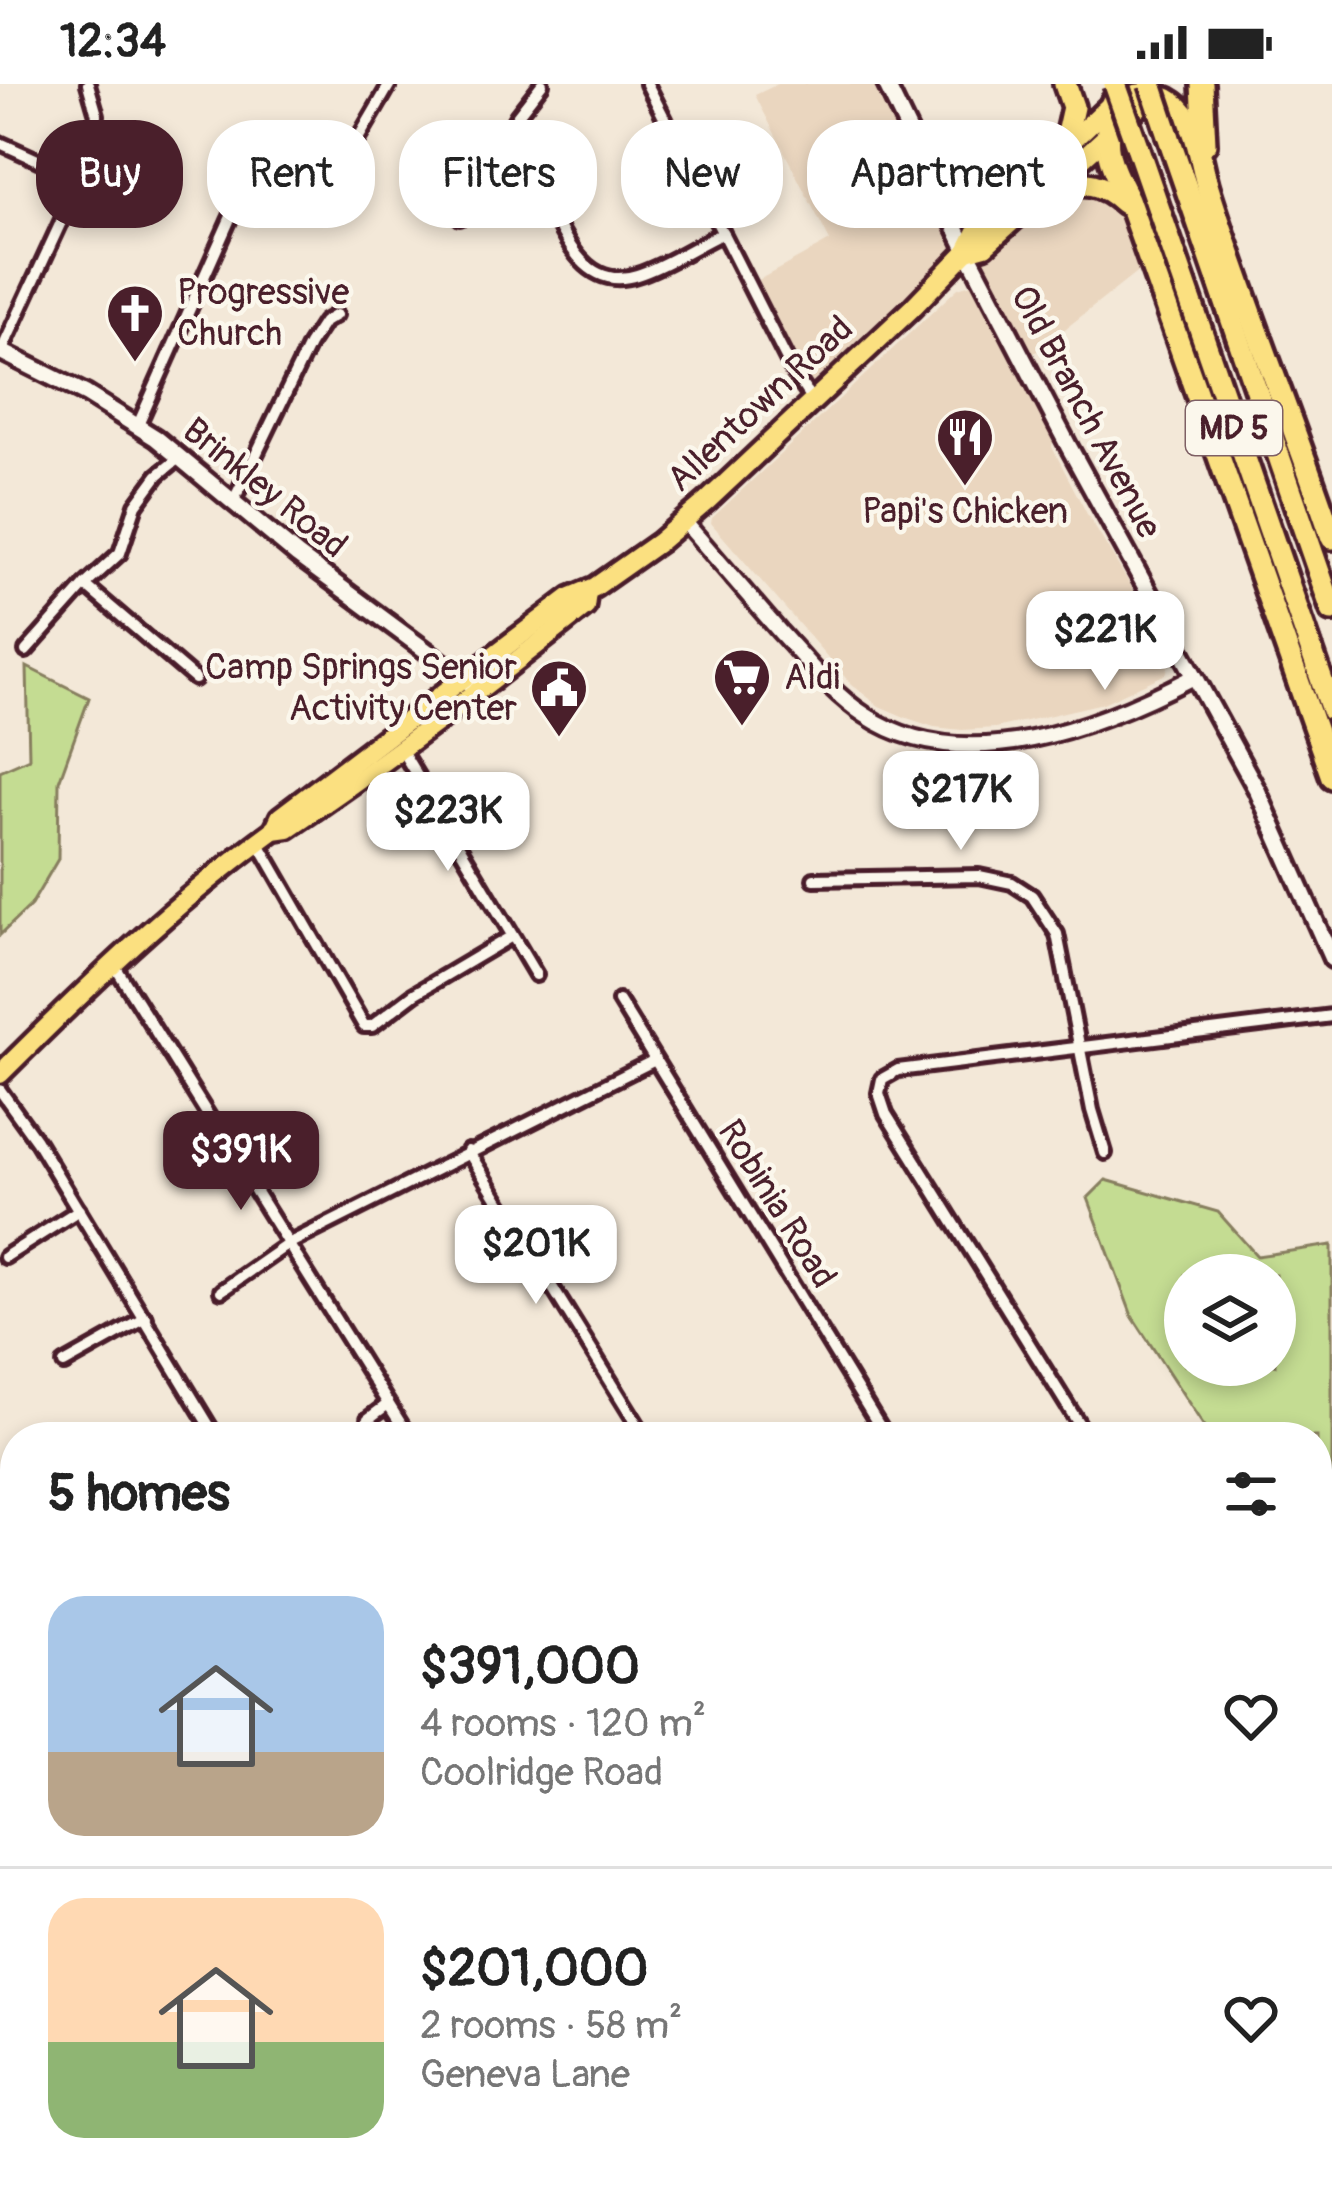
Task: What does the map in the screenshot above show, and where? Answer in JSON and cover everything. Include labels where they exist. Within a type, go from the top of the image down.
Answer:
[{"type":"highway","points":[[1065,84],[1070,120]]},
{"type":"highway","points":[[1202,84],[1204,140],[1227,244]]},
{"type":"highway","points":[[1332,538],[1227,244],[1190,125],[1172,102],[1139,90],[1104,138],[1109,160],[1132,210],[1332,777]]},
{"type":"highway","name":"MD 5","points":[[1139,90],[1168,135],[1332,610]]},
{"type":"highway","name":"MD 5","points":[[1139,90],[1137,146],[1332,710]]},
{"type":"highway","points":[[1087,184],[1111,190],[1132,210]]},
{"type":"main road","name":"Old Branch Avenue","points":[[886,84],[967,251],[1258,793],[1332,959]]},
{"type":"main road","name":"Allentown Road","points":[[1087,130],[1139,90]]},
{"type":"main road","name":"Allentown Road","points":[[1087,153],[1104,138]]},
{"type":"main road","name":"Allentown Road","points":[[0,1074],[166,913],[266,836],[280,817],[585,607],[587,592],[684,521],[814,403],[967,251],[979,228]]},
{"type":"main road","name":"Allentown Road","points":[[967,251],[986,246],[1006,228]]},
{"type":"main road","name":"Brinkley Road","points":[[1,352],[138,425],[297,555],[472,685]]},
{"type":"main road","name":"Allentown Road","points":[[266,836],[288,828],[401,749],[472,685]]},
{"type":"street","points":[[88,84],[96,120]]},
{"type":"street","points":[[369,120],[390,84]]},
{"type":"street","points":[[517,120],[542,84]]},
{"type":"street","points":[[647,84],[792,370],[814,403]]},
{"type":"street","points":[[0,143],[36,159]]},
{"type":"street","points":[[1,352],[59,228]]},
{"type":"street","points":[[138,425],[225,228]]},
{"type":"street","points":[[562,228],[590,272],[616,278],[635,276],[723,233]]},
{"type":"street","points":[[233,502],[309,345],[324,322],[337,315]]},
{"type":"street","points":[[26,651],[120,553],[136,505],[158,475],[180,457]]},
{"type":"street","points":[[684,521],[832,689],[865,716],[909,737],[964,746],[1015,740],[1116,715],[1194,676]]},
{"type":"street","points":[[85,585],[195,679]]},
{"type":"street","points":[[401,749],[536,975]]},
{"type":"street","points":[[266,836],[364,1026],[372,1026],[414,994],[512,936]]},
{"type":"street","points":[[814,879],[996,878],[1032,896],[1057,934],[1105,1153]]},
{"type":"street","points":[[113,963],[397,1422]]},
{"type":"street","name":"Robinia Road","points":[[619,1001],[877,1422]]},
{"type":"street","points":[[1078,1422],[886,1114],[879,1094],[882,1079],[891,1072],[914,1068],[1332,1016]]},
{"type":"street","points":[[221,1291],[288,1244],[653,1060]]},
{"type":"street","points":[[0,1090],[27,1125],[205,1422]]},
{"type":"street","points":[[469,1150],[636,1422]]},
{"type":"street","points":[[5,1257],[79,1210]]},
{"type":"street","points":[[64,1364],[146,1318]]},
{"type":"street","points":[[370,1422],[388,1404]]},
{"type":"shaded area","points":[[778,84],[878,84],[896,120],[807,120],[807,196],[783,150],[783,120],[768,120],[755,95]]},
{"type":"shaded area","points":[[1087,197],[1107,200],[1118,210],[1144,267],[1028,358],[980,257],[1013,228],[1087,228]]},
{"type":"shaded area","points":[[823,228],[949,228],[959,248],[816,388],[803,385],[753,283],[830,241]]},
{"type":"shaded area","points":[[971,284],[997,323],[1054,433],[1052,447],[1151,619],[1170,661],[1166,674],[1103,703],[995,728],[962,730],[907,718],[879,706],[851,684],[711,523],[958,288]]},
{"type":"green space","points":[[27,667],[89,698],[59,781],[58,859],[31,905],[0,935],[0,771],[29,758]]},
{"type":"green space","points":[[1106,1180],[1218,1212],[1255,1254],[1164,1254],[1164,1365],[1132,1316],[1088,1198]]},
{"type":"green space","points":[[1332,1245],[1332,1422],[1201,1422],[1178,1386],[1296,1386],[1296,1254],[1271,1254]]},
{"type":"place","name":"Progressive Church","points":[[135,364]]},
{"type":"place","name":"Papi's Chicken","points":[[965,488]]},
{"type":"place","name":"Aldi","points":[[742,728]]},
{"type":"place","name":"Camp Springs Senior Activity Center","points":[[559,739]]}]
